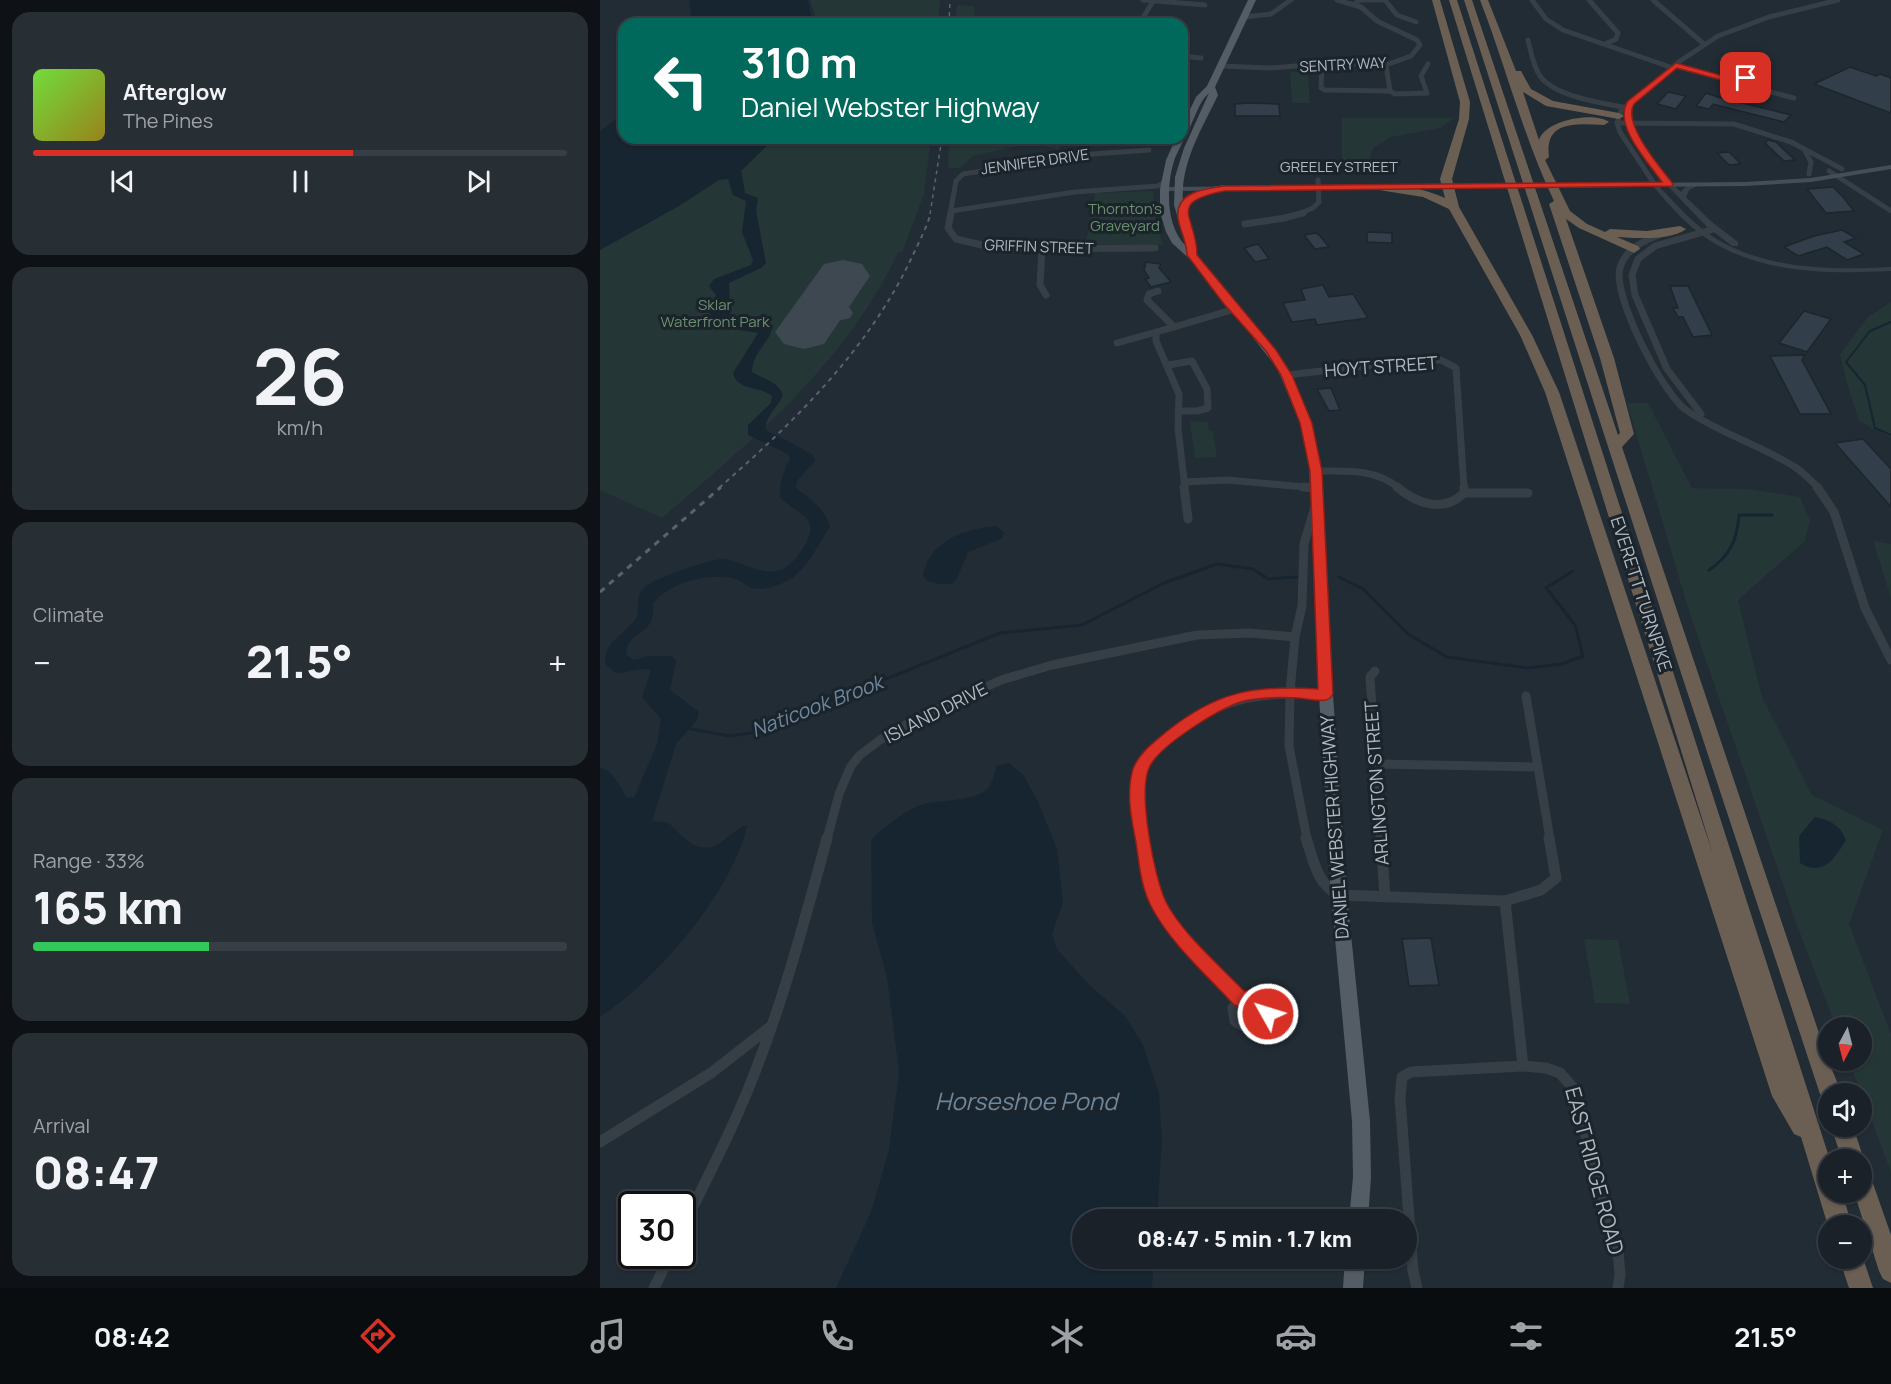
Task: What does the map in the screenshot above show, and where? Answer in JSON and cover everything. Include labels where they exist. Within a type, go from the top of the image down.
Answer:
[{"type":"highway","points":[[1436,0],[1465,102],[1464,120],[1446,183],[1453,207],[1526,335],[1552,392],[1783,1096],[1815,1147]]},
{"type":"highway","name":"EVERETT TURNPIKE","points":[[1453,0],[1507,169],[1523,184],[1615,446],[1827,1083]]},
{"type":"highway","name":"EVERETT TURNPIKE","points":[[1468,0],[1818,1156]]},
{"type":"highway","points":[[1484,0],[1553,192],[1565,213],[1578,223],[1638,252]]},
{"type":"highway","points":[[1506,58],[1516,70],[1527,91],[1535,97],[1563,107],[1623,120]]},
{"type":"highway","points":[[1545,170],[1543,141],[1545,134],[1552,128],[1576,122],[1623,120]]},
{"type":"highway","points":[[1379,187],[1423,192],[1453,207]]},
{"type":"highway","points":[[1553,192],[1552,198],[1601,341],[1628,434],[1615,446]]},
{"type":"highway","points":[[1592,229],[1621,234],[1647,235],[1680,229]]},
{"type":"highway","points":[[1869,1203],[1891,1270]]},
{"type":"highway","points":[[1855,1269],[1861,1288]]},
{"type":"main road","name":"DANIEL WEBSTER HIGHWAY","points":[[1188,122],[1200,97],[1211,87],[1252,0]]},
{"type":"main road","name":"DANIEL WEBSTER HIGHWAY","points":[[1192,255],[1182,216],[1179,185],[1187,154],[1214,95],[1211,87]]},
{"type":"main road","name":"DANIEL WEBSTER HIGHWAY","points":[[1177,144],[1162,186],[1165,212],[1171,232],[1180,247],[1192,255],[1270,350],[1287,375],[1306,423],[1316,471],[1338,895],[1361,1121],[1362,1177],[1359,1209]]},
{"type":"main road","points":[[1665,181],[1832,174],[1842,169],[1891,160]]},
{"type":"main road","points":[[1665,181],[1698,184],[1786,182],[1891,167]]},
{"type":"main road","name":"GREELEY STREET","points":[[1162,186],[1665,181]]},
{"type":"main road","name":"GREELEY STREET","points":[[1179,185],[1224,188],[1319,184],[1379,187],[1446,183]]},
{"type":"main road","points":[[1182,216],[1192,196],[1224,188]]},
{"type":"main road","points":[[1353,1288],[1354,1269]]},
{"type":"street","points":[[1143,0],[1205,4]]},
{"type":"street","points":[[1143,18],[1154,0]]},
{"type":"street","points":[[1245,17],[1267,15],[1291,0]]},
{"type":"street","name":"SENTRY WAY","points":[[1220,68],[1265,70],[1322,64],[1386,65],[1411,56],[1417,51],[1419,42],[1409,34],[1377,21],[1357,2],[1337,0]]},
{"type":"street","points":[[1357,2],[1385,0],[1397,15],[1416,22]]},
{"type":"street","points":[[1532,0],[1540,14],[1553,25],[1579,36],[1607,43],[1634,56],[1794,98]]},
{"type":"street","points":[[1589,0],[1618,33],[1616,39],[1607,43]]},
{"type":"street","points":[[1653,0],[1688,27],[1704,44]]},
{"type":"street","points":[[1758,257],[1714,229],[1665,181],[1623,120],[1620,111],[1628,108],[1636,98],[1704,44],[1749,24],[1838,0]]},
{"type":"street","points":[[1528,40],[1539,74],[1546,84],[1558,90],[1628,108]]},
{"type":"street","points":[[1188,57],[1201,58]]},
{"type":"street","points":[[1322,64],[1321,88],[1325,90],[1390,91],[1395,94],[1427,93],[1420,76],[1428,64]]},
{"type":"street","points":[[1386,65],[1390,91]]},
{"type":"street","points":[[1740,83],[1746,78],[1762,79],[1769,86],[1762,90]]},
{"type":"street","points":[[1623,120],[1734,124],[1791,142],[1842,169]]},
{"type":"street","points":[[1623,120],[1620,132],[1652,182],[1703,232],[1734,251],[1796,267],[1824,270],[1891,269]]},
{"type":"street","points":[[1791,142],[1811,158],[1812,165],[1809,174]]},
{"type":"street","name":"JENNIFER DRIVE","points":[[951,211],[956,181],[963,174],[971,171],[1101,153],[1149,150]]},
{"type":"street","points":[[1832,174],[1891,211]]},
{"type":"street","points":[[1245,224],[1309,212],[1319,202],[1319,184]]},
{"type":"street","points":[[1682,198],[1686,189],[1698,184]]},
{"type":"street","name":"GREELEY STREET","points":[[951,211],[1075,192],[1162,186]]},
{"type":"street","name":"GRIFFIN STREET","points":[[951,211],[948,228],[956,239],[999,249],[1155,249]]},
{"type":"street","points":[[1696,226],[1650,238],[1638,252],[1632,275],[1635,295],[1667,369],[1704,418]]},
{"type":"street","points":[[1714,229],[1665,241],[1625,257],[1620,267],[1620,284],[1652,367],[1674,400],[1686,410],[1796,468],[1821,490],[1834,512],[1865,608],[1891,660]]},
{"type":"street","points":[[1042,249],[1040,285],[1046,295]]},
{"type":"street","points":[[1158,291],[1149,294],[1147,300],[1174,327]]},
{"type":"street","points":[[1117,344],[1235,309]]},
{"type":"street","points":[[1156,333],[1156,341],[1179,394],[1178,411],[1188,519]]},
{"type":"street","name":"HOYT STREET","points":[[1287,375],[1416,360],[1441,360],[1453,364],[1457,372],[1464,493]]},
{"type":"street","points":[[1168,365],[1192,361],[1208,389],[1208,408],[1197,411],[1178,411]]},
{"type":"street","points":[[1316,471],[1358,471],[1375,474],[1389,480],[1417,501],[1425,503],[1450,502],[1464,493],[1528,493]]},
{"type":"street","points":[[1184,482],[1227,480],[1317,495],[1306,532],[1303,591],[1300,621],[1295,637],[1290,692],[1289,746],[1304,830],[1317,873],[1330,891],[1338,895],[1505,901],[1541,890],[1556,878],[1526,696]]},
{"type":"street","name":"ISLAND DRIVE","points":[[696,1200],[744,1101],[772,1026],[839,794],[851,766],[867,750],[918,718],[965,695],[1026,671],[1197,635],[1232,633],[1295,637]]},
{"type":"street","name":"ARLINGTON STREET","points":[[1375,671],[1370,677],[1385,897]]},
{"type":"street","points":[[1240,1000],[1172,926],[1158,904],[1144,856],[1137,788],[1141,768],[1150,753],[1184,725],[1227,700],[1263,693],[1326,694]]},
{"type":"street","points":[[1376,764],[1538,767]]},
{"type":"street","points":[[1505,901],[1523,1066]]},
{"type":"street","points":[[600,1142],[711,1073],[772,1026]]},
{"type":"street","name":"EAST RIDGE ROAD","points":[[1417,1288],[1413,1271],[1400,1098],[1402,1077],[1411,1072],[1523,1066],[1558,1072],[1566,1076],[1575,1090],[1599,1189],[1618,1245],[1620,1271],[1618,1288]]},
{"type":"street","points":[[654,1288],[664,1269]]},
{"type":"green space","points":[[810,0],[940,0],[938,18],[816,18]]},
{"type":"green space","points":[[957,5],[974,6],[975,18],[956,18]]},
{"type":"green space","points":[[1290,72],[1308,72],[1310,103],[1292,103]]},
{"type":"green space","points":[[1342,118],[1454,118],[1440,128],[1391,137],[1373,148],[1367,167],[1354,173],[1342,171]]},
{"type":"green space","name":"Sklar Waterfront Park","points":[[764,144],[930,144],[924,194],[902,253],[898,252],[877,292],[853,329],[825,364],[763,429],[662,518],[600,490],[600,247],[719,180]]},
{"type":"green space","points":[[949,144],[1027,144],[973,156],[960,168],[948,168]]},
{"type":"green space","points":[[1036,144],[1060,144],[1059,150]]},
{"type":"green space","name":"Thornton's Graveyard","points":[[1153,191],[1156,221],[1163,245],[1086,244],[1095,193]]},
{"type":"green space","points":[[1891,302],[1891,438],[1859,421],[1840,354],[1868,317]]},
{"type":"green space","points":[[1627,403],[1648,403],[1692,488],[1748,489],[1800,497],[1810,520],[1805,541],[1738,600],[1762,697],[1812,795],[1883,830],[1849,924],[1891,1034],[1891,1172],[1872,1122],[1872,1083],[1857,1083],[1853,1071],[1872,1071],[1872,1017],[1832,1017],[1798,928],[1689,611]]},
{"type":"green space","points":[[1190,421],[1208,422],[1209,431],[1213,431],[1217,457],[1195,458]]},
{"type":"green space","points":[[1873,541],[1891,544],[1891,598]]},
{"type":"green space","points":[[1584,939],[1618,940],[1630,1004],[1595,1003]]},
{"type":"water","points":[[689,0],[808,0],[812,18],[691,18]]},
{"type":"water","points":[[618,118],[618,144],[769,144],[741,171],[745,193],[758,198],[756,211],[766,263],[761,268],[729,283],[730,312],[733,318],[772,326],[771,332],[755,358],[752,372],[774,384],[783,395],[767,421],[766,430],[812,454],[815,461],[797,481],[796,488],[821,509],[830,527],[803,568],[792,578],[778,585],[757,589],[735,579],[711,577],[688,581],[668,590],[653,604],[650,623],[628,646],[626,655],[634,660],[647,656],[672,656],[676,661],[670,690],[699,712],[697,720],[676,744],[652,821],[669,823],[686,840],[699,847],[714,846],[747,825],[726,878],[689,932],[644,981],[600,1017],[600,768],[612,775],[626,797],[634,798],[657,744],[661,719],[642,697],[651,670],[615,673],[605,663],[608,649],[635,620],[641,591],[650,583],[707,562],[723,559],[758,570],[781,570],[792,563],[807,542],[811,528],[804,516],[781,499],[783,474],[790,459],[788,454],[748,435],[748,425],[771,403],[772,396],[744,386],[735,379],[733,373],[758,333],[721,327],[711,320],[710,309],[716,295],[709,286],[714,279],[751,265],[753,260],[742,232],[746,201],[733,195],[728,179],[719,180],[679,206],[600,250],[600,131]]},
{"type":"water","points":[[996,526],[1005,533],[1001,539],[968,552],[952,584],[927,581],[923,575],[927,563],[941,545],[950,538],[972,530]]},
{"type":"water","name":"Horseshoe Pond","points":[[1009,763],[1024,776],[1038,802],[1057,849],[1063,902],[1052,934],[1057,949],[1089,985],[1125,1016],[1143,1045],[1159,1094],[1162,1140],[1158,1209],[1072,1209],[1072,1269],[1153,1269],[1152,1288],[836,1288],[871,1212],[889,1150],[899,1072],[887,977],[872,923],[871,841],[895,820],[917,806],[981,794],[990,785],[997,765]]},
{"type":"water","points":[[1815,817],[1834,824],[1846,840],[1828,864],[1816,868],[1800,863],[1799,836]]},
{"type":"building","points":[[1850,67],[1876,76],[1880,74],[1891,78],[1891,113],[1814,84]]},
{"type":"building","points":[[1668,92],[1686,96],[1676,109],[1657,104]]},
{"type":"building","points":[[1706,93],[1791,115],[1784,122],[1713,104],[1709,109],[1696,106]]},
{"type":"building","points":[[1235,104],[1279,104],[1280,116],[1235,116]]},
{"type":"building","points":[[1768,140],[1776,142],[1795,160],[1784,161],[1765,143]]},
{"type":"building","points":[[1729,152],[1740,164],[1729,165],[1717,153]]},
{"type":"building","points":[[1833,187],[1854,211],[1826,213],[1807,189]]},
{"type":"building","points":[[1842,230],[1856,238],[1844,242],[1864,254],[1847,260],[1827,247],[1798,256],[1784,247],[1814,236]]},
{"type":"building","points":[[1367,232],[1392,233],[1392,243],[1367,242]]},
{"type":"building","points":[[1316,233],[1329,247],[1315,249],[1304,235]]},
{"type":"building","points":[[1258,244],[1269,259],[1255,262],[1244,248]]},
{"type":"building","points":[[1146,262],[1161,264],[1159,268],[1171,282],[1151,287],[1145,279],[1149,278],[1144,270]]},
{"type":"building","points":[[1323,285],[1329,297],[1353,294],[1368,318],[1317,325],[1315,319],[1292,322],[1283,303],[1305,300],[1301,289]]},
{"type":"building","points":[[1670,286],[1688,286],[1712,335],[1693,337],[1683,317],[1678,317],[1673,308],[1678,308]]},
{"type":"building","points":[[1804,311],[1831,319],[1807,352],[1779,343]]},
{"type":"building","points":[[1805,355],[1802,360],[1831,414],[1800,414],[1770,356]]},
{"type":"building","points":[[1331,388],[1340,410],[1329,411],[1317,389]]},
{"type":"building","points":[[1863,439],[1891,469],[1891,507],[1835,443]]},
{"type":"building","points":[[1431,938],[1439,985],[1409,986],[1402,939]]},
{"type":"waterway","name":"Naticook Brook","points":[[1891,322],[1870,331],[1846,362],[1865,385],[1875,428],[1891,435]]},
{"type":"waterway","name":"Naticook Brook","points":[[1709,570],[1731,547],[1739,515],[1772,515]]},
{"type":"waterway","name":"Naticook Brook","points":[[686,728],[729,736],[752,733],[1000,633],[1082,625],[1164,583],[1217,564],[1253,569],[1268,579],[1297,577]]},
{"type":"waterway","name":"Naticook Brook","points":[[1339,577],[1363,589],[1408,634],[1447,657],[1528,668],[1562,664],[1583,656],[1575,625],[1546,588],[1573,571]]},
{"type":"taxiway","points":[[819,311],[842,313]]},
{"type":"runway","points":[[804,332],[843,276]]},
{"type":"railway","points":[[949,18],[950,0]]},
{"type":"railway","points":[[930,214],[941,144]]},
{"type":"railway","points":[[719,488],[801,411],[851,354],[893,292],[911,259],[931,213]]},
{"type":"railway","points":[[600,592],[721,487]]},
{"type":"route","points":[[1268,1014],[1265,1004],[1259,999],[1251,997],[1240,1000],[1172,926],[1158,904],[1150,879],[1144,856],[1140,821],[1137,788],[1141,768],[1150,753],[1184,725],[1227,700],[1246,695],[1277,692],[1326,694],[1316,471],[1306,423],[1282,367],[1259,335],[1228,301],[1192,255],[1182,216],[1188,199],[1195,194],[1224,188],[1668,184],[1629,127],[1628,108],[1631,103],[1676,66],[1740,83],[1746,78]]}]
